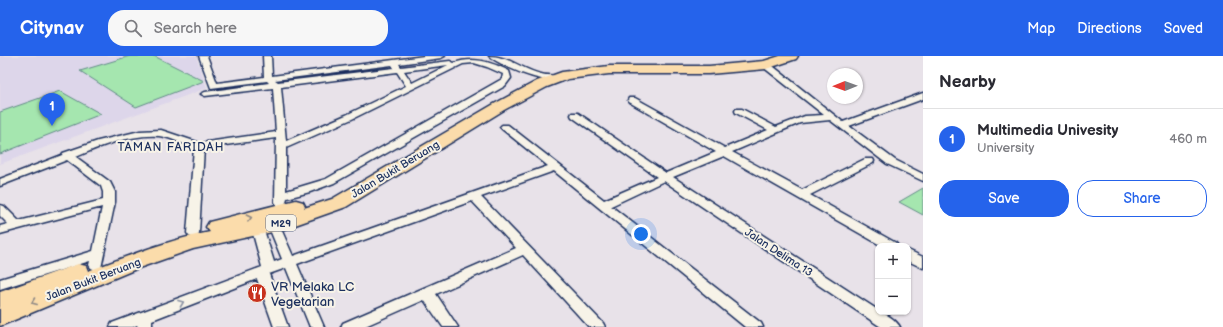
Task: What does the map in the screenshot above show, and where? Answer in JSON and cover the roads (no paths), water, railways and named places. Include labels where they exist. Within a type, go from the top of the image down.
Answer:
[{"type":"main road","name":"Jalan Bukit Beruang","points":[[545,79],[609,70],[709,70],[792,56]]},
{"type":"main road","name":"Jalan Bukit Beruang","points":[[0,301],[97,259],[125,253],[193,232],[339,203],[545,79],[566,68],[585,66],[707,66],[771,60]]},
{"type":"main road","name":"Jalan Bukit Beruang","points":[[0,316],[128,264],[273,215]]},
{"type":"street","points":[[203,56],[214,86],[268,78],[476,60],[484,62],[506,73],[506,80],[400,143],[330,181],[306,190],[273,215]]},
{"type":"street","points":[[267,56],[268,78],[277,86],[281,147],[265,271],[281,327]]},
{"type":"street","points":[[205,94],[277,86],[396,66],[441,56]]},
{"type":"street","points":[[493,56],[545,79]]},
{"type":"street","points":[[771,60],[832,117],[876,152],[891,162],[923,178]]},
{"type":"street","points":[[281,147],[349,117],[461,62]]},
{"type":"street","points":[[396,66],[410,86]]},
{"type":"street","points":[[843,125],[923,96]]},
{"type":"street","points":[[632,100],[887,243]]},
{"type":"street","points":[[739,111],[775,130]]},
{"type":"street","name":"Jalan Delima 13","points":[[575,115],[665,177],[893,327]]},
{"type":"street","points":[[603,205],[805,118],[832,117]]},
{"type":"street","points":[[505,127],[756,327]]},
{"type":"street","points":[[0,183],[67,155],[121,137],[162,133],[198,146],[281,134]]},
{"type":"street","points":[[193,232],[198,146]]},
{"type":"street","points":[[0,284],[97,259],[109,202],[109,192],[106,184],[67,155]]},
{"type":"street","points":[[801,195],[869,161]]},
{"type":"street","points":[[117,327],[145,322],[265,271],[556,167]]},
{"type":"street","points":[[474,196],[598,327]]},
{"type":"street","points":[[0,230],[109,202]]},
{"type":"street","points":[[0,208],[16,225]]},
{"type":"street","points":[[273,215],[289,262],[317,327]]},
{"type":"street","points":[[348,327],[525,249]]},
{"type":"street","points":[[911,257],[923,263]]},
{"type":"street","points":[[427,293],[451,327]]},
{"type":"place","name":"Multimedia Univesity","points":[[52,126]]},
{"type":"place","name":"VR Melaka LC Vegetarian","points":[[257,293]]},
{"type":"district","name":"TAMAN FARIDAH","points":[[171,147]]}]
